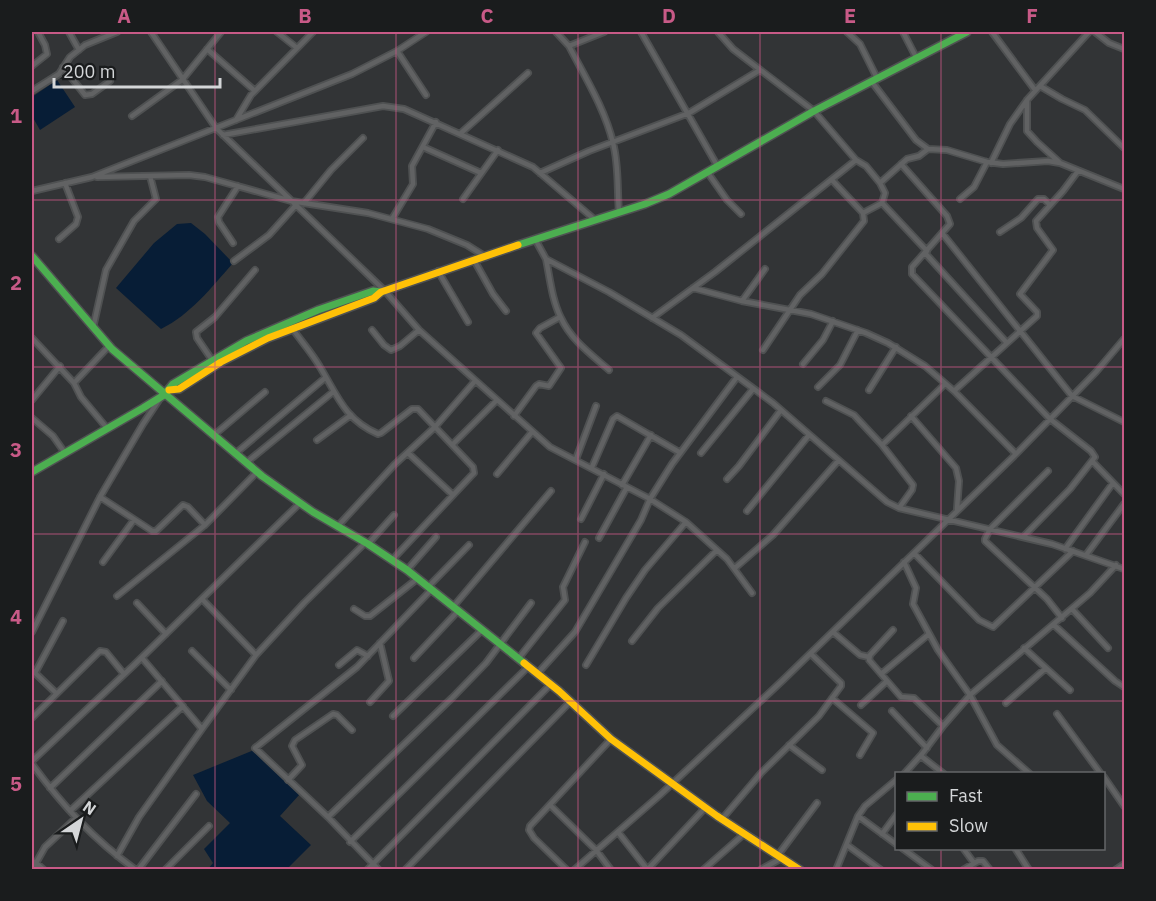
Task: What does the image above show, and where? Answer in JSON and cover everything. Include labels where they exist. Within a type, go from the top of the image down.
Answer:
[{"type":"street","points":[[32,66],[47,54],[38,32]]},
{"type":"street","points":[[69,32],[80,50]]},
{"type":"street","points":[[32,91],[59,74],[70,57],[90,42],[117,32]]},
{"type":"street","points":[[151,32],[216,128],[296,205],[419,330],[550,447],[592,467],[686,522],[735,568],[752,593]]},
{"type":"street","points":[[132,116],[182,80],[221,32]]},
{"type":"street","points":[[277,32],[297,48]]},
{"type":"street","points":[[236,120],[255,91],[313,32]]},
{"type":"street","points":[[32,191],[92,177],[352,74],[397,51],[426,32]]},
{"type":"street","points":[[556,32],[569,46],[614,143],[619,213]]},
{"type":"street","points":[[569,46],[604,32]]},
{"type":"street","points":[[641,32],[718,167]]},
{"type":"street","points":[[718,32],[733,49],[814,111],[856,160],[866,166],[880,183],[885,193],[882,202],[862,213]]},
{"type":"street","points":[[847,32],[860,44],[875,80],[916,140],[928,149]]},
{"type":"street","points":[[903,32],[917,59]]},
{"type":"street","points":[[32,470],[65,453],[166,392],[179,388],[221,362],[292,328],[438,272],[594,219],[619,213],[669,194],[708,174],[814,111],[967,32]]},
{"type":"street","points":[[992,32],[1035,90]]},
{"type":"street","points":[[960,199],[974,187],[1010,124],[1027,100],[1089,32]]},
{"type":"street","points":[[1095,32],[1109,43],[1125,49]]},
{"type":"street","points":[[207,49],[255,91]]},
{"type":"street","points":[[397,51],[426,95]]},
{"type":"street","points":[[63,68],[85,95],[92,94],[110,81]]},
{"type":"street","points":[[540,173],[589,151],[689,113],[760,70]]},
{"type":"street","points":[[461,133],[528,73]]},
{"type":"street","points":[[1040,86],[1085,110],[1125,148]]},
{"type":"street","points":[[1027,100],[1027,131],[1060,163]]},
{"type":"street","points":[[223,135],[383,106],[404,109],[533,167],[594,219]]},
{"type":"street","points":[[392,219],[413,184],[412,166],[436,122]]},
{"type":"street","points":[[304,203],[331,170],[363,138]]},
{"type":"street","points":[[423,147],[481,173]]},
{"type":"street","points":[[880,183],[901,164],[928,149],[947,150],[989,163],[1048,161],[1060,163],[1125,189]]},
{"type":"street","points":[[463,200],[498,150]]},
{"type":"street","points":[[652,318],[856,160]]},
{"type":"street","points":[[901,164],[947,216],[950,224],[912,267],[912,274],[1050,419],[1091,451],[1095,457],[1057,503],[1023,537]]},
{"type":"street","points":[[954,391],[1037,315],[1020,294],[1053,250],[1035,224],[1078,171]]},
{"type":"street","points":[[708,174],[727,200],[741,214]]},
{"type":"street","points":[[92,177],[189,175],[291,201],[392,219],[428,229],[467,245],[486,257]]},
{"type":"street","points":[[93,328],[106,270],[134,221],[156,199],[150,176]]},
{"type":"street","points":[[763,351],[800,295],[822,274],[864,221],[862,213],[832,180]]},
{"type":"street","points":[[59,239],[76,224],[78,217],[65,183]]},
{"type":"street","points":[[233,243],[218,217],[238,186]]},
{"type":"street","points":[[1000,232],[1020,218],[1038,199],[1044,199],[1050,205]]},
{"type":"street","points":[[882,202],[1007,343]]},
{"type":"street","points":[[234,261],[269,235],[296,205]]},
{"type":"street","points":[[942,233],[1072,396],[1125,422]]},
{"type":"street","points":[[535,239],[546,259],[560,317],[581,345],[609,370]]},
{"type":"street","points":[[32,256],[109,346],[166,392],[257,472],[300,503],[407,570],[550,684],[611,739],[705,808],[800,870]]},
{"type":"street","points":[[546,259],[681,335],[781,410],[887,502],[899,508],[1023,537],[1125,568]]},
{"type":"street","points":[[474,260],[493,294],[506,311]]},
{"type":"street","points":[[742,301],[765,269]]},
{"type":"street","points":[[212,360],[197,338],[196,332],[215,317],[255,270]]},
{"type":"street","points":[[438,272],[468,322]]},
{"type":"street","points":[[693,288],[742,301],[811,314],[858,330],[896,347],[925,366],[954,391],[1016,454]]},
{"type":"street","points":[[32,632],[100,497],[143,423],[173,384],[246,341],[284,324],[373,291],[383,292]]},
{"type":"street","points":[[514,416],[536,386],[539,384],[549,386],[561,368],[536,333],[540,328],[560,317]]},
{"type":"street","points":[[803,364],[823,340],[833,321]]},
{"type":"street","points":[[292,328],[338,401],[351,415],[378,434],[390,428],[415,408],[418,409],[474,470],[471,476],[392,560]]},
{"type":"street","points":[[372,330],[391,350],[419,330]]},
{"type":"street","points":[[818,387],[840,365],[858,330]]},
{"type":"street","points":[[32,338],[74,382],[81,397],[106,427]]},
{"type":"street","points":[[574,870],[672,784],[811,654],[946,519],[1016,454],[1123,343]]},
{"type":"street","points":[[74,382],[109,346]]},
{"type":"street","points":[[869,390],[896,347]]},
{"type":"street","points":[[32,400],[60,366]]},
{"type":"street","points":[[537,674],[575,632],[642,520],[650,499],[679,452],[737,377]]},
{"type":"street","points":[[236,453],[325,378]]},
{"type":"street","points":[[337,527],[394,465],[435,427],[475,381]]},
{"type":"street","points":[[882,446],[945,384]]},
{"type":"street","points":[[701,453],[753,389]]},
{"type":"street","points":[[214,435],[265,392]]},
{"type":"street","points":[[247,462],[333,392]]},
{"type":"street","points":[[452,446],[497,400]]},
{"type":"street","points":[[826,401],[854,415],[913,485],[899,508]]},
{"type":"street","points":[[576,459],[596,406]]},
{"type":"street","points":[[727,479],[781,410]]},
{"type":"street","points":[[317,440],[351,415]]},
{"type":"street","points":[[592,467],[615,416],[679,452]]},
{"type":"street","points":[[911,416],[956,468],[959,481],[957,509]]},
{"type":"street","points":[[32,418],[53,436],[65,453]]},
{"type":"street","points":[[497,474],[532,432]]},
{"type":"street","points":[[599,538],[651,435]]},
{"type":"street","points":[[747,511],[809,435]]},
{"type":"street","points":[[408,453],[453,495]]},
{"type":"street","points":[[735,568],[773,535],[838,461]]},
{"type":"street","points":[[1093,462],[1125,494]]},
{"type":"street","points":[[1048,471],[990,529],[985,542],[1035,588],[1062,618]]},
{"type":"street","points":[[117,596],[205,525],[257,472]]},
{"type":"street","points":[[581,519],[604,474]]},
{"type":"street","points":[[1065,549],[1113,483]]},
{"type":"street","points":[[414,658],[551,491]]},
{"type":"street","points":[[100,497],[133,521],[154,532],[183,505],[188,507],[205,525]]},
{"type":"street","points":[[196,794],[137,870],[106,848],[70,812],[32,762],[300,503]]},
{"type":"street","points":[[1086,555],[1125,504]]},
{"type":"street","points":[[117,856],[139,817],[256,655],[304,603],[394,515]]},
{"type":"street","points":[[103,562],[133,521]]},
{"type":"street","points":[[586,665],[626,597],[645,570],[686,522]]},
{"type":"street","points":[[407,570],[436,537]]},
{"type":"street","points":[[518,659],[565,600],[563,587],[585,542]]},
{"type":"street","points":[[379,870],[328,817],[256,749],[256,745],[338,684],[368,656],[469,545]]},
{"type":"street","points":[[632,641],[658,608],[717,550]]},
{"type":"street","points":[[914,553],[979,620],[989,627],[996,625],[1073,551]]},
{"type":"street","points":[[904,562],[916,588],[913,604],[938,650],[970,695],[997,745],[1028,772]]},
{"type":"street","points":[[906,772],[970,695],[1062,618],[1116,565]]},
{"type":"street","points":[[354,609],[365,616],[370,616],[417,579]]},
{"type":"street","points":[[202,599],[256,655]]},
{"type":"street","points":[[137,603],[166,634]]},
{"type":"street","points":[[328,817],[486,663],[531,603]]},
{"type":"street","points":[[1072,609],[1108,648]]},
{"type":"street","points":[[56,693],[33,672],[63,621]]},
{"type":"street","points":[[1054,625],[1114,681],[1125,687]]},
{"type":"street","points":[[393,716],[482,630]]},
{"type":"street","points":[[869,657],[893,630]]},
{"type":"street","points":[[832,632],[860,655],[869,657],[901,697],[914,698],[943,726]]},
{"type":"street","points":[[882,674],[929,634]]},
{"type":"street","points":[[370,702],[389,681],[380,643]]},
{"type":"street","points":[[1024,648],[1070,690]]},
{"type":"street","points":[[32,718],[102,650],[124,674]]},
{"type":"street","points":[[339,665],[357,650],[368,656]]},
{"type":"street","points":[[192,651],[231,690]]},
{"type":"street","points":[[722,819],[761,773],[819,716],[842,686],[811,654]]},
{"type":"street","points":[[142,658],[202,729]]},
{"type":"street","points":[[351,842],[528,667]]},
{"type":"street","points":[[1006,703],[1046,668]]},
{"type":"street","points":[[50,788],[162,681]]},
{"type":"street","points":[[861,705],[887,681]]},
{"type":"street","points":[[367,870],[550,684]]},
{"type":"street","points":[[832,698],[873,733],[860,755]]},
{"type":"street","points":[[405,870],[570,702]]},
{"type":"street","points":[[70,812],[183,706]]},
{"type":"street","points":[[892,711],[927,748]]},
{"type":"street","points":[[288,780],[302,765],[292,746],[295,740],[333,714],[337,715],[352,730]]},
{"type":"street","points":[[1057,714],[1100,772]]},
{"type":"street","points":[[567,870],[534,838],[529,830],[533,822],[611,739]]},
{"type":"street","points":[[789,745],[822,770]]},
{"type":"street","points":[[921,756],[941,772]]},
{"type":"street","points":[[1105,778],[1125,806]]},
{"type":"street","points":[[836,870],[858,816],[872,799],[895,782]]},
{"type":"street","points":[[760,870],[780,857],[817,803]]},
{"type":"street","points":[[550,805],[596,850],[611,870]]},
{"type":"street","points":[[618,832],[647,869],[705,808]]},
{"type":"street","points":[[858,816],[895,843]]},
{"type":"street","points":[[32,870],[45,847],[76,818]]},
{"type":"street","points":[[882,834],[895,818]]},
{"type":"street","points":[[165,870],[209,826]]},
{"type":"street","points":[[704,870],[744,834]]},
{"type":"street","points":[[847,845],[881,870]]},
{"type":"street","points":[[904,850],[932,870]]},
{"type":"street","points":[[964,850],[974,863]]},
{"type":"street","points":[[1016,850],[1029,870]]},
{"type":"street","points":[[963,870],[974,863],[983,861],[990,870]]},
{"type":"street","points":[[35,862],[44,870]]},
{"type":"street","points":[[581,863],[586,870]]},
{"type":"street","points":[[1115,870],[1125,864]]},
{"type":"water","points":[[57,80],[75,107],[40,130],[32,116],[32,97]]},
{"type":"water","points":[[191,223],[233,263],[191,308],[161,329],[116,288],[154,243],[177,224]]},
{"type":"water","points":[[254,750],[300,794],[280,816],[311,845],[287,869],[208,869],[213,863],[204,849],[230,823],[207,801],[193,775]]},
{"type":"traffic: fast","points":[[518,245],[669,194],[814,111],[967,32]]},
{"type":"traffic: fast","points":[[32,256],[112,349],[262,476],[313,512],[407,570],[524,663]]},
{"type":"traffic: fast","points":[[32,472],[143,408],[164,395],[173,384],[246,341],[318,310],[373,291],[381,292]]},
{"type":"traffic: slow","points":[[169,390],[179,389],[221,362],[268,338],[374,298],[381,292],[518,245]]},
{"type":"traffic: slow","points":[[524,663],[559,691],[611,739],[717,816],[800,870]]}]
